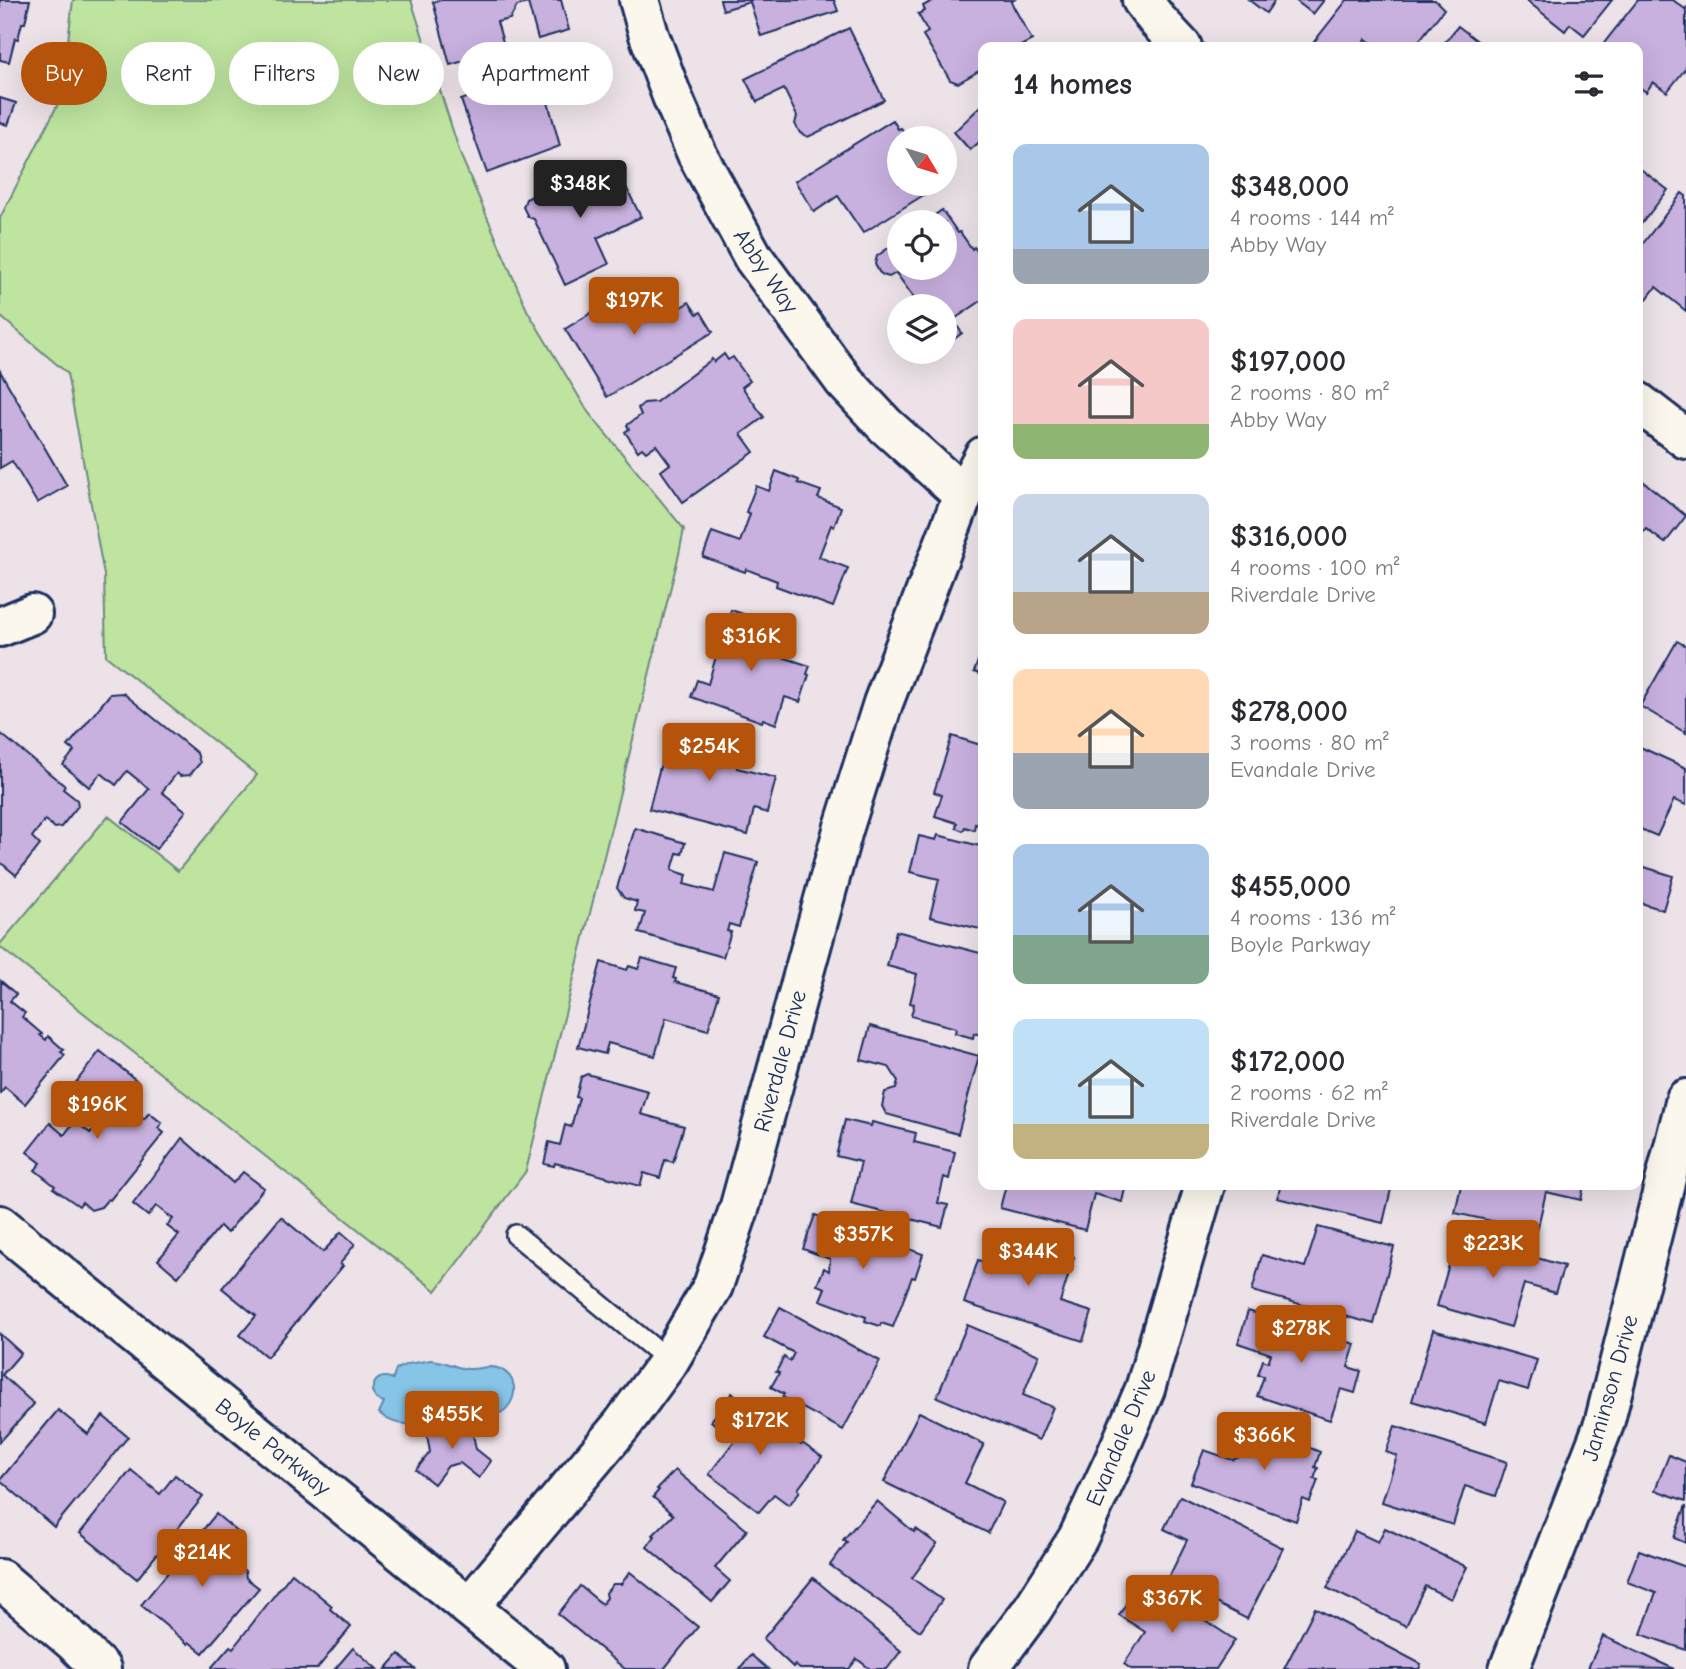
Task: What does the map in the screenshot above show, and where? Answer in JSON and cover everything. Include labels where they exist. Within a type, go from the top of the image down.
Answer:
[{"type":"street","name":"Abby Way","points":[[639,0],[649,35],[697,154],[753,257],[844,380],[886,425],[963,495]]},
{"type":"street","points":[[1142,0],[1177,42]]},
{"type":"street","points":[[1643,406],[1686,439]]},
{"type":"street","name":"Riverdale Drive","points":[[469,1607],[622,1425],[669,1361],[712,1286],[740,1206],[847,817],[883,703],[963,495],[978,467]]},
{"type":"street","name":"Jaminson Drive","points":[[1509,1669],[1604,1424],[1686,1099]]},
{"type":"street","name":"Evandale Drive","points":[[988,1669],[1032,1610],[1078,1538],[1113,1463],[1145,1389],[1204,1190]]},
{"type":"street","name":"Boyle Parkway","points":[[0,1224],[545,1669]]},
{"type":"street","points":[[0,1580],[74,1642],[101,1669]]},
{"type":"lane","points":[[516,1235],[669,1361]]},
{"type":"green space","points":[[73,0],[411,0],[424,42],[353,42],[353,105],[444,103],[461,156],[527,310],[588,412],[684,529],[526,1171],[436,1291],[0,947],[108,816],[178,871],[257,775],[106,656],[104,575],[67,373],[0,316],[0,218],[57,105],[107,105],[107,42],[68,42]]},
{"type":"water","points":[[431,1360],[468,1369],[500,1369],[509,1376],[514,1386],[509,1405],[502,1412],[492,1415],[480,1413],[467,1404],[435,1407],[423,1419],[409,1424],[394,1422],[379,1413],[384,1402],[376,1399],[372,1391],[374,1383],[382,1377],[393,1379],[396,1369],[408,1364]]},
{"type":"building","points":[[0,0],[30,0],[25,23],[22,23],[18,39],[15,38],[9,62],[0,60]]},
{"type":"building","points":[[561,0],[569,30],[538,39],[528,3],[517,6],[510,19],[497,22],[503,42],[458,42],[458,63],[450,65],[433,2]]},
{"type":"building","points":[[720,0],[834,0],[838,11],[761,36],[750,2],[723,10]]},
{"type":"building","points":[[934,0],[1014,0],[1011,2],[1032,40],[978,42],[978,71],[958,83],[950,80],[923,35],[928,32],[918,14],[925,11],[923,6]]},
{"type":"building","points":[[1249,0],[1275,0],[1266,13]]},
{"type":"building","points":[[1295,0],[1324,0],[1313,14]]},
{"type":"building","points":[[1347,0],[1435,0],[1444,9],[1418,42],[1370,42],[1366,39],[1364,42],[1314,42]]},
{"type":"building","points":[[1526,0],[1612,0],[1584,35],[1570,24],[1565,31]]},
{"type":"building","points":[[1638,0],[1673,0],[1686,8],[1686,68],[1667,92],[1653,82],[1646,92],[1643,90],[1643,42],[1605,42]]},
{"type":"building","points":[[1458,26],[1479,42],[1445,42]]},
{"type":"building","points":[[849,28],[884,100],[808,137],[800,133],[795,124],[797,116],[784,89],[757,102],[745,79]]},
{"type":"building","points":[[0,98],[16,103],[8,125],[0,123]]},
{"type":"building","points":[[463,105],[549,105],[560,146],[487,173]]},
{"type":"building","points":[[978,109],[978,143],[970,150],[957,135],[957,129]]},
{"type":"building","points":[[893,120],[896,126],[887,126],[887,196],[922,196],[900,210],[887,210],[887,218],[863,233],[838,196],[814,212],[795,181]]},
{"type":"building","points":[[597,166],[605,167],[609,190],[624,183],[641,217],[597,238],[609,264],[565,285],[534,219],[528,217],[523,207],[526,199]]},
{"type":"building","points":[[1643,171],[1668,190],[1643,222]]},
{"type":"building","points":[[1682,193],[1686,196],[1686,311],[1656,287],[1643,304],[1643,244]]},
{"type":"building","points":[[957,232],[960,232],[972,249],[974,247],[978,252],[978,303],[957,317],[957,294],[911,294],[901,280],[957,280]]},
{"type":"building","points":[[887,249],[887,276],[879,272],[875,264],[877,256]]},
{"type":"building","points":[[643,281],[665,317],[689,302],[697,314],[701,312],[713,332],[607,397],[565,329]]},
{"type":"building","points":[[724,354],[728,360],[733,357],[750,381],[742,387],[764,417],[741,434],[754,452],[683,502],[661,471],[670,464],[656,445],[646,452],[642,448],[638,451],[625,432],[629,429],[627,425],[641,415],[638,408],[644,403],[656,402],[712,359],[714,362]]},
{"type":"building","points":[[0,371],[67,486],[37,503],[12,461],[0,468]]},
{"type":"building","points":[[776,471],[821,491],[818,498],[841,507],[819,557],[848,568],[833,607],[776,586],[777,581],[746,569],[745,572],[703,557],[712,532],[740,542],[750,514],[746,512],[756,486],[769,491]]},
{"type":"building","points":[[1643,481],[1686,516],[1665,543],[1646,529],[1643,533]]},
{"type":"building","points":[[731,610],[773,624],[764,651],[810,666],[800,702],[785,697],[776,724],[763,719],[762,722],[691,697],[697,680],[708,684],[717,653],[713,649],[718,636],[724,633]]},
{"type":"building","points":[[1677,641],[1686,646],[1686,733],[1643,708],[1643,701]]},
{"type":"building","points":[[123,693],[197,753],[200,763],[190,775],[180,776],[177,773],[162,792],[186,811],[156,849],[122,822],[149,789],[127,771],[116,785],[101,773],[89,787],[63,765],[74,751],[68,746],[110,694]]},
{"type":"building","points":[[671,725],[727,740],[726,745],[739,748],[738,754],[741,755],[737,768],[776,778],[767,813],[754,809],[748,835],[649,809]]},
{"type":"building","points":[[0,733],[65,786],[63,789],[77,800],[78,806],[61,827],[55,828],[45,820],[32,837],[40,845],[16,875],[0,862]]},
{"type":"building","points":[[952,736],[978,744],[978,825],[975,824],[974,830],[965,827],[963,831],[956,828],[957,823],[935,816],[942,795],[934,792]]},
{"type":"building","points":[[1643,748],[1686,768],[1686,805],[1674,800],[1657,836],[1643,830]]},
{"type":"building","points":[[635,828],[685,843],[682,854],[677,853],[672,870],[687,875],[684,884],[714,892],[725,853],[758,862],[739,927],[729,924],[727,931],[731,932],[723,957],[639,933],[645,913],[635,911],[637,902],[624,898],[617,888]]},
{"type":"building","points":[[938,835],[978,845],[978,929],[930,917],[939,879],[910,872],[919,836],[936,840]]},
{"type":"building","points":[[1643,867],[1673,876],[1663,910],[1643,904]]},
{"type":"building","points":[[896,931],[978,952],[978,1034],[974,1033],[973,1038],[955,1033],[956,1028],[911,1016],[914,1004],[910,1003],[917,974],[887,966]]},
{"type":"building","points":[[642,958],[676,968],[673,978],[676,979],[675,982],[719,994],[708,1030],[666,1018],[655,1056],[608,1043],[605,1054],[578,1047],[601,962],[627,970],[629,966],[638,969]]},
{"type":"building","points":[[1,981],[16,994],[10,1001],[25,1013],[22,1017],[46,1040],[48,1036],[64,1050],[61,1052],[65,1055],[25,1104],[5,1087],[0,1093]]},
{"type":"building","points":[[870,1026],[978,1056],[958,1134],[886,1114],[882,1106],[885,1092],[896,1089],[898,1081],[889,1067],[861,1060]]},
{"type":"building","points":[[100,1051],[136,1080],[117,1104],[136,1119],[139,1115],[144,1119],[149,1113],[162,1123],[158,1128],[164,1133],[110,1200],[91,1210],[82,1202],[79,1206],[53,1188],[55,1186],[35,1170],[41,1163],[27,1152],[50,1123],[64,1135],[75,1121],[90,1133],[107,1112],[74,1085]]},
{"type":"building","points":[[587,1074],[648,1091],[641,1114],[684,1126],[673,1162],[665,1160],[660,1178],[644,1173],[640,1186],[555,1163],[554,1166],[544,1164],[549,1142],[560,1145],[565,1125],[571,1127],[579,1098],[576,1097],[581,1077]]},
{"type":"building","points":[[845,1120],[871,1126],[872,1122],[916,1133],[914,1142],[955,1152],[949,1179],[944,1177],[938,1203],[948,1205],[942,1227],[851,1204],[861,1162],[836,1156]]},
{"type":"building","points":[[182,1138],[233,1183],[243,1172],[264,1188],[227,1233],[220,1226],[178,1277],[158,1260],[179,1235],[167,1226],[173,1219],[156,1206],[148,1216],[133,1204]]},
{"type":"building","points":[[1005,1190],[1125,1190],[1122,1202],[1094,1194],[1085,1230],[1000,1208]]},
{"type":"building","points":[[1279,1190],[1391,1190],[1383,1223],[1277,1198]]},
{"type":"building","points":[[1460,1190],[1583,1190],[1581,1200],[1546,1192],[1537,1231],[1455,1213]]},
{"type":"building","points":[[815,1215],[923,1254],[893,1327],[865,1321],[866,1317],[820,1300],[825,1288],[817,1285],[824,1268],[829,1271],[830,1259],[803,1249]]},
{"type":"building","points":[[281,1217],[323,1252],[341,1232],[355,1244],[340,1264],[343,1266],[267,1357],[240,1335],[256,1316],[222,1288]]},
{"type":"building","points":[[1318,1227],[1394,1247],[1374,1324],[1252,1291],[1262,1255],[1305,1267]]},
{"type":"building","points":[[1002,1234],[1074,1257],[1060,1302],[1092,1312],[1083,1341],[964,1303],[978,1260],[992,1264]]},
{"type":"building","points":[[1458,1234],[1564,1266],[1555,1293],[1524,1284],[1511,1327],[1437,1306]]},
{"type":"building","points":[[780,1307],[880,1361],[843,1430],[782,1397],[784,1394],[771,1387],[784,1357],[790,1361],[794,1353],[764,1337]]},
{"type":"building","points":[[1248,1311],[1355,1344],[1348,1367],[1361,1371],[1355,1393],[1341,1389],[1330,1420],[1257,1396],[1264,1376],[1258,1375],[1263,1360],[1268,1362],[1271,1354],[1238,1343]]},
{"type":"building","points":[[967,1325],[1039,1355],[1023,1395],[1053,1407],[1039,1440],[937,1397]]},
{"type":"building","points":[[1433,1330],[1537,1360],[1528,1390],[1499,1381],[1486,1423],[1412,1401]]},
{"type":"building","points":[[0,1334],[21,1353],[2,1375],[34,1404],[0,1442]]},
{"type":"building","points":[[732,1393],[801,1445],[802,1443],[822,1457],[789,1505],[774,1494],[759,1512],[709,1474],[735,1440],[711,1421]]},
{"type":"building","points":[[58,1410],[88,1434],[103,1416],[128,1437],[54,1527],[0,1480]]},
{"type":"building","points":[[919,1412],[984,1444],[965,1483],[1003,1502],[988,1533],[884,1482]]},
{"type":"building","points":[[458,1419],[472,1430],[476,1449],[491,1461],[479,1478],[460,1463],[448,1466],[434,1484],[416,1470],[430,1452],[427,1435],[439,1421]]},
{"type":"building","points":[[1257,1421],[1305,1439],[1303,1445],[1320,1452],[1314,1479],[1318,1480],[1310,1502],[1303,1499],[1296,1521],[1191,1483],[1204,1450],[1233,1460],[1243,1455]]},
{"type":"building","points":[[1395,1426],[1507,1462],[1496,1496],[1465,1486],[1453,1525],[1382,1502],[1397,1456],[1386,1452]]},
{"type":"building","points":[[1669,1455],[1686,1462],[1686,1501],[1655,1490]]},
{"type":"building","points":[[131,1470],[160,1494],[175,1475],[203,1497],[137,1579],[80,1533]]},
{"type":"building","points":[[675,1470],[747,1530],[715,1568],[730,1581],[712,1602],[647,1547],[655,1536],[653,1535],[673,1515],[653,1497]]},
{"type":"building","points":[[1180,1496],[1283,1548],[1247,1619],[1168,1579],[1187,1540],[1164,1529]]},
{"type":"building","points":[[877,1501],[914,1532],[916,1529],[937,1544],[912,1578],[942,1600],[920,1631],[830,1565],[847,1542],[843,1540]]},
{"type":"building","points":[[1686,1505],[1686,1543],[1674,1538]]},
{"type":"building","points":[[216,1514],[239,1533],[229,1544],[234,1548],[228,1554],[226,1551],[220,1559],[229,1566],[236,1564],[245,1571],[246,1578],[259,1588],[203,1653],[141,1605]]},
{"type":"building","points":[[1385,1528],[1467,1567],[1451,1599],[1425,1586],[1406,1626],[1327,1588],[1355,1531],[1378,1542]]},
{"type":"building","points":[[1639,1550],[1686,1567],[1686,1650],[1641,1634],[1656,1593],[1627,1582]]},
{"type":"building","points":[[630,1572],[698,1627],[664,1669],[625,1669],[558,1614],[580,1586],[602,1604],[613,1584],[621,1584]]},
{"type":"building","points":[[292,1573],[332,1606],[330,1609],[351,1627],[317,1669],[214,1669],[212,1667],[230,1646],[233,1648]]},
{"type":"building","points":[[813,1578],[901,1651],[887,1669],[870,1669],[857,1659],[849,1669],[800,1669],[795,1665],[793,1667],[763,1639]]},
{"type":"building","points":[[1140,1582],[1235,1640],[1216,1669],[1131,1669],[1124,1664],[1145,1632],[1119,1615]]},
{"type":"building","points":[[1315,1608],[1421,1664],[1419,1669],[1284,1669]]},
{"type":"building","points":[[1603,1636],[1674,1669],[1588,1668]]},
{"type":"building","points":[[353,1648],[377,1669],[335,1669]]},
{"type":"building","points":[[399,1654],[415,1669],[386,1669]]},
{"type":"building","points":[[751,1655],[768,1669],[739,1669]]}]
